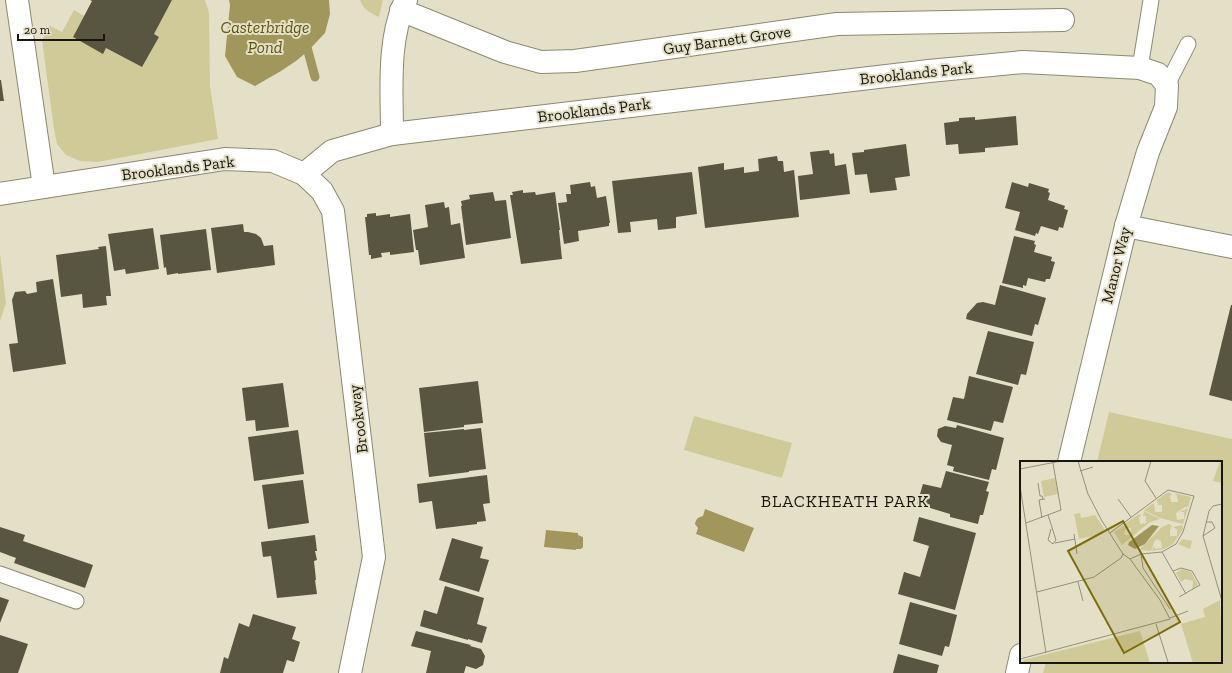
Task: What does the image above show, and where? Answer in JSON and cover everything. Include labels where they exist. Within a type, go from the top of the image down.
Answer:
[{"type":"street","points":[[17,0],[32,113],[44,187]]},
{"type":"street","points":[[392,134],[393,41],[404,5]]},
{"type":"street","name":"Guy Barnett Grove","points":[[404,5],[505,52],[541,62],[575,61],[837,24],[1063,20]]},
{"type":"street","name":"Brooklands Park","points":[[0,194],[225,159],[273,162],[304,174],[332,151],[392,134],[929,70],[1023,62],[1155,75]]},
{"type":"street","name":"Manor Way","points":[[1069,461],[1126,226],[1148,152],[1166,108],[1155,75]]},
{"type":"street","name":"Brookway","points":[[304,174],[322,190],[333,211],[374,556],[350,673]]},
{"type":"street","points":[[1126,226],[1232,246]]},
{"type":"street","points":[[1016,673],[1020,659]]},
{"type":"lane","points":[[1151,0],[1155,75]]},
{"type":"lane","points":[[1155,75],[1188,44]]},
{"type":"lane","points":[[0,574],[76,601]]},
{"type":"shaded area","points":[[172,0],[205,0],[209,13],[210,86],[218,139],[98,162],[80,161],[66,155],[57,144],[42,40],[50,26],[62,32],[74,10],[84,16],[73,37],[103,53],[106,48],[142,67],[159,37],[154,34]]},
{"type":"shaded area","points":[[360,0],[383,0],[379,17],[367,10]]},
{"type":"shaded area","points":[[0,253],[6,303],[0,321]]},
{"type":"shaded area","points":[[1109,412],[1232,439],[1232,673],[1043,673],[1046,663],[1222,663],[1222,461],[1097,461]]},
{"type":"shaded area","points":[[694,416],[792,443],[782,478],[684,450]]},
{"type":"water","name":"Casterbridge Pond","points":[[229,0],[329,0],[330,14],[325,33],[308,51],[281,71],[255,86],[237,77],[225,56],[230,5]]},
{"type":"water","points":[[705,509],[754,528],[744,552],[696,534],[698,528],[695,522],[698,518],[703,516]]},
{"type":"water","points":[[546,530],[578,533],[578,535],[583,537],[583,547],[576,550],[544,547]]},
{"type":"building","points":[[90,0],[172,0],[154,34],[159,37],[142,67],[106,48],[103,54],[73,37],[92,1]]},
{"type":"building","points":[[1,80],[4,101],[0,101]]},
{"type":"building","points":[[1016,116],[1018,145],[985,148],[985,152],[959,154],[958,144],[946,145],[944,123],[959,121],[959,118],[975,117],[975,120]]},
{"type":"building","points":[[906,144],[910,176],[895,178],[897,190],[870,193],[867,174],[855,175],[852,153]]},
{"type":"building","points":[[829,150],[830,154],[834,153],[835,166],[846,164],[850,194],[800,200],[798,176],[813,174],[810,152]]},
{"type":"building","points":[[777,156],[778,161],[783,161],[784,172],[794,170],[799,217],[705,228],[698,167],[724,163],[724,170],[744,167],[744,173],[759,171],[758,159]]},
{"type":"building","points":[[692,172],[697,214],[676,217],[676,228],[658,230],[657,219],[630,222],[631,232],[618,233],[612,181]]},
{"type":"building","points":[[590,182],[591,187],[595,186],[597,198],[606,196],[610,223],[609,226],[578,231],[579,241],[564,244],[558,203],[567,202],[566,194],[571,194],[570,185]]},
{"type":"building","points":[[1012,182],[1028,187],[1029,183],[1049,189],[1048,192],[1050,193],[1048,200],[1065,206],[1064,209],[1068,210],[1063,228],[1059,227],[1058,231],[1041,226],[1038,234],[1036,233],[1035,236],[1015,230],[1020,212],[1005,208]]},
{"type":"building","points":[[523,190],[523,193],[535,192],[536,195],[555,192],[562,259],[521,264],[510,195],[513,195],[512,192]]},
{"type":"building","points":[[493,192],[495,201],[506,200],[511,238],[466,245],[461,201],[470,199],[469,195]]},
{"type":"building","points":[[444,202],[445,208],[449,207],[451,225],[460,223],[465,258],[420,265],[413,230],[428,227],[425,205]]},
{"type":"building","points":[[376,213],[376,216],[390,214],[390,217],[410,214],[414,252],[390,255],[390,252],[381,253],[382,257],[371,259],[371,255],[369,255],[365,217],[367,217],[367,214]]},
{"type":"building","points":[[243,224],[244,232],[256,234],[261,238],[264,246],[273,245],[275,265],[217,273],[211,228]]},
{"type":"building","points":[[153,228],[159,269],[126,274],[125,269],[114,271],[108,234]]},
{"type":"building","points":[[206,229],[211,270],[167,275],[166,267],[164,268],[160,235]]},
{"type":"building","points":[[1014,236],[1035,241],[1034,244],[1036,245],[1034,252],[1052,257],[1051,261],[1055,262],[1050,279],[1046,279],[1045,282],[1028,278],[1026,286],[1023,285],[1023,288],[1002,283]]},
{"type":"building","points":[[106,246],[111,296],[106,296],[107,305],[83,308],[82,294],[61,297],[56,255],[99,249],[98,247]]},
{"type":"building","points":[[53,279],[66,364],[13,372],[9,344],[18,343],[12,300],[15,292],[25,291],[27,294],[37,292],[36,282]]},
{"type":"building","points":[[1000,285],[1046,298],[1038,325],[1035,324],[1032,336],[966,319],[967,314],[977,303],[983,302],[995,305]]},
{"type":"building","points":[[1232,305],[1232,401],[1209,395]]},
{"type":"building","points":[[988,331],[1034,342],[1026,375],[1021,374],[1018,385],[976,374]]},
{"type":"building","points":[[969,376],[1013,387],[1003,423],[994,421],[991,431],[947,420],[953,397],[964,399]]},
{"type":"building","points":[[478,381],[483,423],[424,432],[419,388]]},
{"type":"building","points":[[283,383],[289,427],[256,431],[255,420],[246,421],[242,388]]},
{"type":"building","points":[[957,425],[1004,438],[996,470],[992,469],[989,480],[953,471],[954,467],[947,465],[952,445],[941,442],[937,436],[938,429],[945,426],[956,428]]},
{"type":"building","points":[[481,428],[486,469],[429,477],[424,433]]},
{"type":"building","points":[[298,430],[304,474],[254,481],[248,437]]},
{"type":"building","points":[[946,471],[989,482],[986,491],[989,492],[983,515],[980,515],[978,524],[950,517],[950,514],[917,504],[923,484],[941,488]]},
{"type":"building","points":[[487,475],[490,503],[483,504],[486,521],[477,522],[477,524],[436,529],[432,501],[419,503],[417,484]]},
{"type":"building","points":[[303,480],[309,523],[268,529],[262,485]]},
{"type":"building","points":[[919,517],[976,533],[955,610],[898,594],[904,572],[920,577],[929,546],[913,541]]},
{"type":"building","points":[[0,527],[25,535],[23,541],[93,565],[85,588],[14,563],[16,558],[0,552]]},
{"type":"building","points":[[315,535],[317,551],[315,551],[317,560],[314,561],[317,594],[277,598],[271,556],[263,557],[261,542]]},
{"type":"building","points":[[452,538],[483,547],[480,558],[489,560],[479,592],[439,580]]},
{"type":"building","points":[[445,586],[484,598],[477,624],[487,627],[482,643],[420,626],[424,610],[437,614]]},
{"type":"building","points":[[0,597],[9,600],[0,623]]},
{"type":"building","points":[[910,602],[957,615],[949,647],[945,646],[942,656],[899,644]]},
{"type":"building","points":[[253,614],[296,627],[292,639],[300,642],[294,662],[287,660],[283,673],[220,673],[224,657],[228,659],[239,623],[249,627]]},
{"type":"building","points":[[416,631],[481,649],[485,656],[483,665],[476,669],[466,666],[464,673],[426,673],[431,651],[411,646]]},
{"type":"building","points":[[0,635],[28,644],[18,673],[0,673]]},
{"type":"building","points":[[898,654],[939,665],[937,673],[893,673]]},
{"type":"waterway","points":[[305,40],[315,77]]},
{"type":"district","name":"BLACKHEATH PARK","points":[[845,501]]}]
